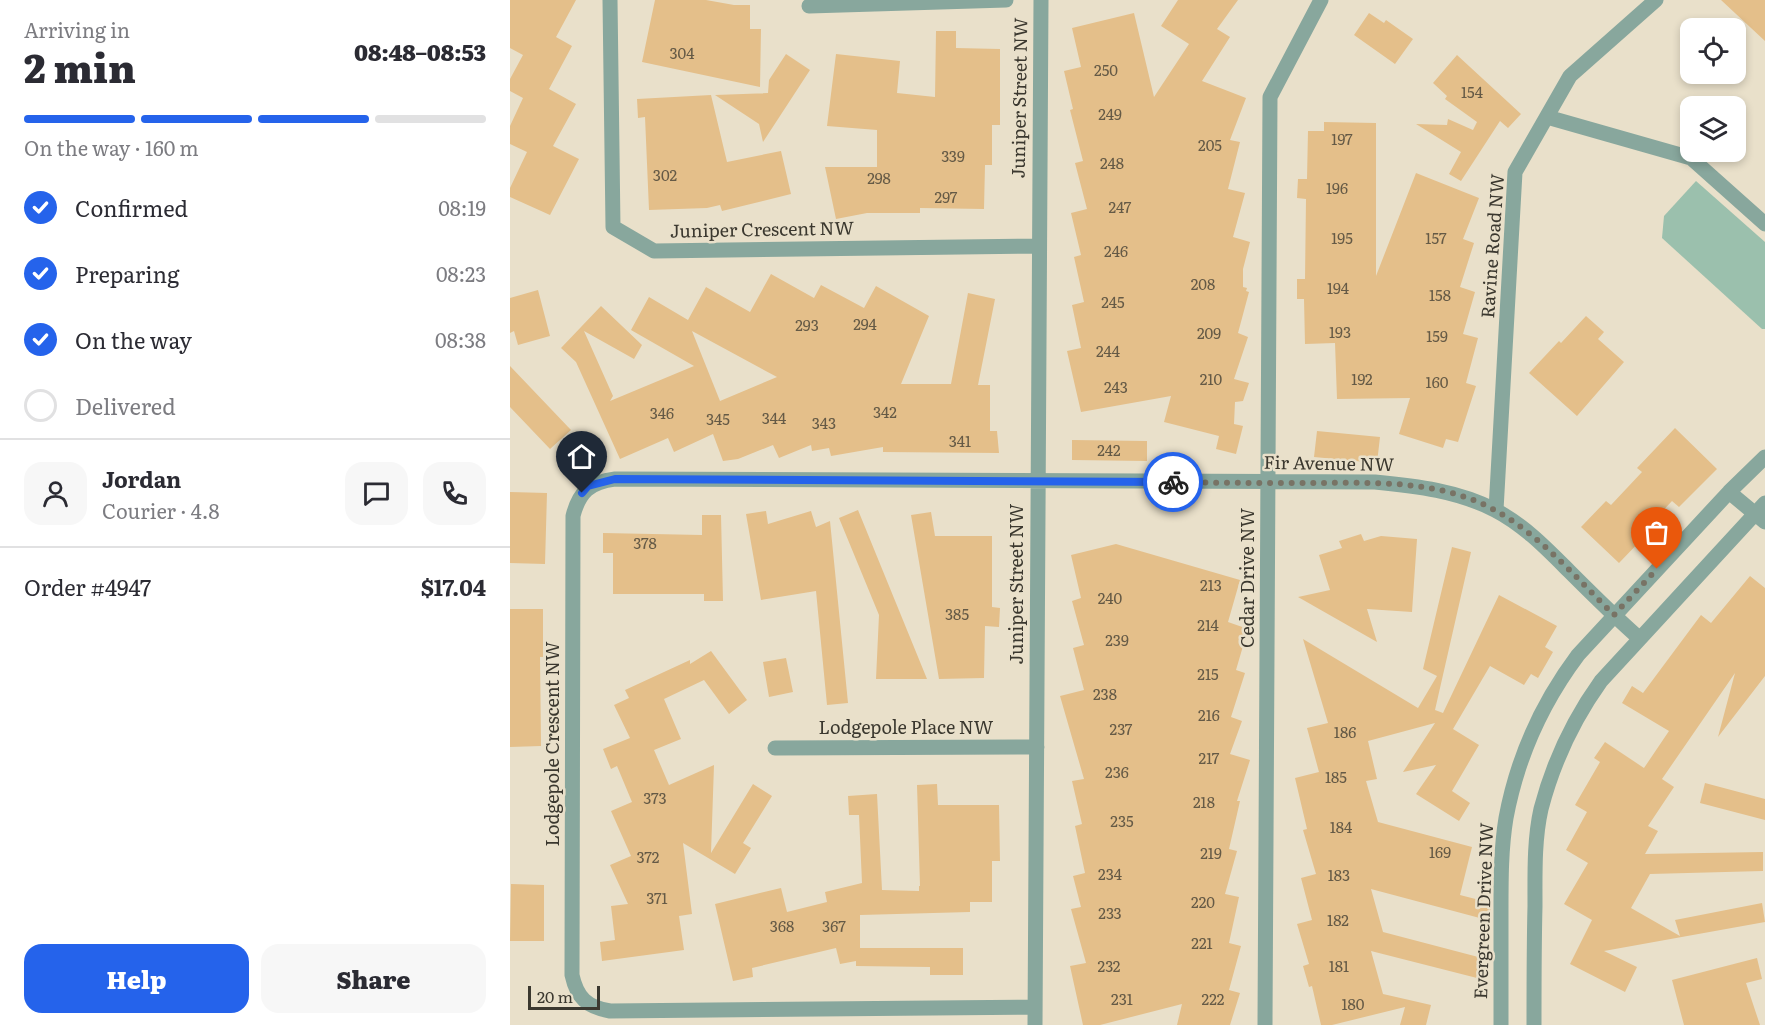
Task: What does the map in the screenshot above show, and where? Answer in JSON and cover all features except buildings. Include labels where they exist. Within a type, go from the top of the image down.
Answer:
[{"type":"street","name":"Juniper Crescent NW","points":[[610,0],[613,227],[654,251],[1038,246]]},
{"type":"street","points":[[809,6],[1006,0]]},
{"type":"street","name":"Juniper Street NW","points":[[1035,1025],[1041,0]]},
{"type":"street","name":"Cedar Drive NW","points":[[1265,1025],[1269,97],[1321,0]]},
{"type":"street","name":"Ravine Road NW","points":[[1496,510],[1515,172],[1570,76],[1656,0]]},
{"type":"street","points":[[1547,117],[1691,158],[1765,224]]},
{"type":"street","name":"Evergreen Drive NW","points":[[1501,1025],[1502,850],[1512,791],[1529,741],[1548,699],[1578,655],[1729,492],[1765,457]]},
{"type":"street","name":"Lodgepole Crescent NW","points":[[1034,1007],[610,1011],[598,1009],[581,996],[576,989],[572,975],[573,516],[576,504],[588,486],[615,479],[1037,482]]},
{"type":"street","name":"Fir Avenue NW","points":[[1037,482],[1375,482],[1407,485],[1463,497],[1496,510],[1516,522],[1639,638]]},
{"type":"street","points":[[1534,1025],[1534,873],[1541,810],[1563,744],[1583,706],[1601,681],[1639,638],[1762,512],[1729,492]]},
{"type":"street","name":"Lodgepole Place NW","points":[[775,748],[1037,747]]},
{"type":"green space","points":[[1696,181],[1765,242],[1765,329],[1762,329],[1662,238],[1664,216]]},
{"type":"way so far","points":[[1173,482],[1375,482],[1434,489],[1463,497],[1496,510],[1516,522],[1614,615],[1657,569]]},
{"type":"route","points":[[582,493],[588,486],[615,479],[1173,482]]}]
